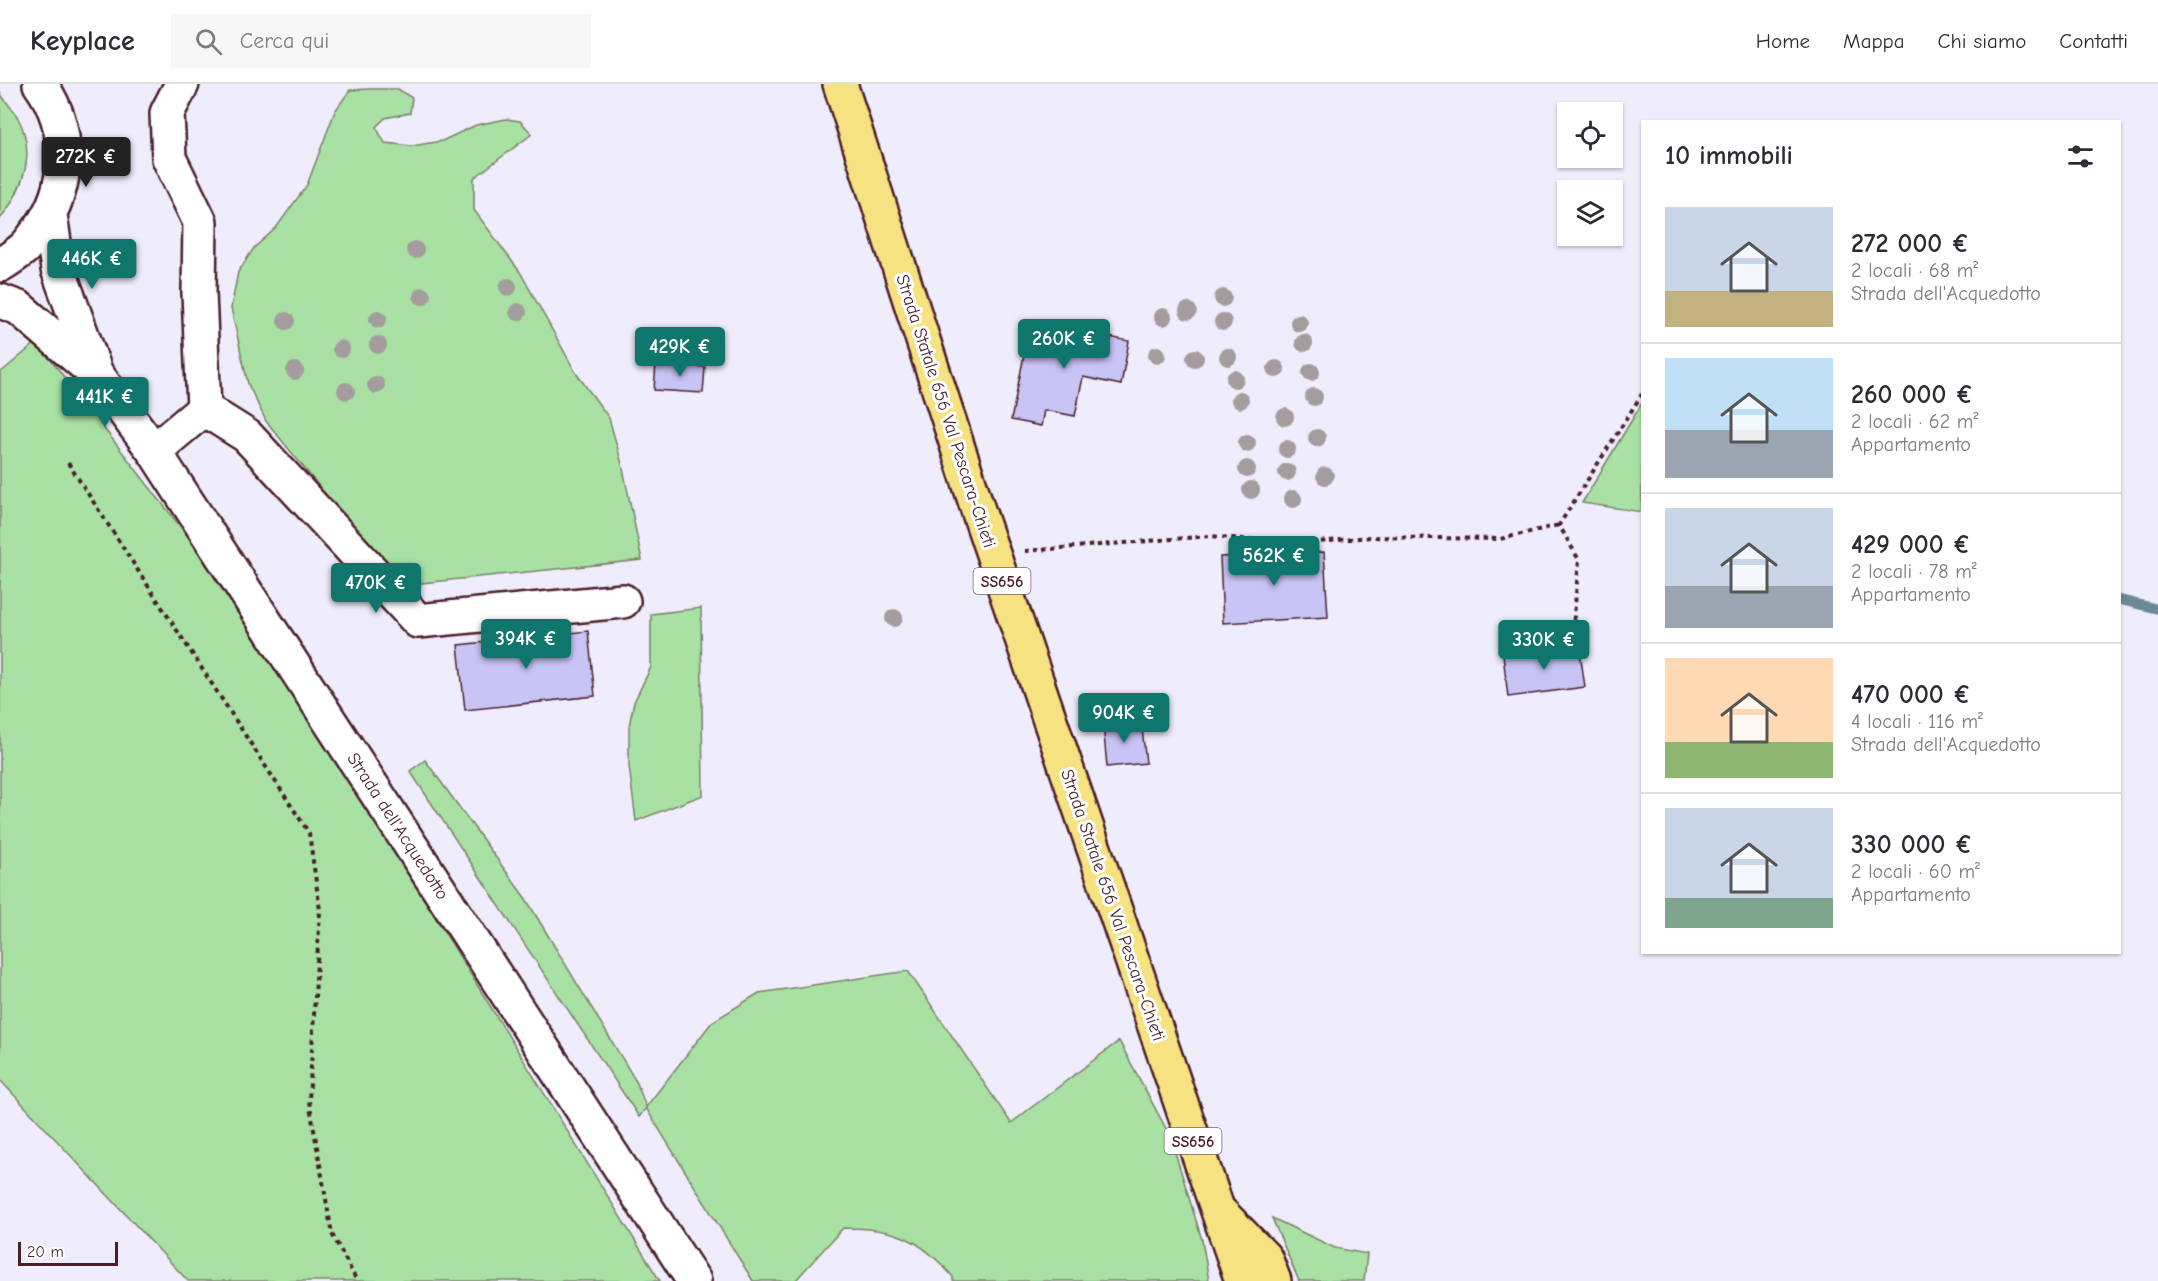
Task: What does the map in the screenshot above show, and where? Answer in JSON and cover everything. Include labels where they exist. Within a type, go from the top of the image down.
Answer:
[{"type":"highway","name":"Strada Statale 656 Val Pescara-Chieti","points":[[840,84],[979,513],[1242,1281]]},
{"type":"highway","points":[[1216,1207],[1224,1281]]},
{"type":"highway","points":[[1216,1207],[1264,1258],[1274,1281]]},
{"type":"street","points":[[0,265],[25,248],[50,215],[63,177],[63,137],[50,99],[40,84]]},
{"type":"street","points":[[182,84],[167,113],[169,158],[200,222],[199,293],[204,409]]},
{"type":"street","name":"Strada dell'Acquedotto","points":[[50,215],[58,269],[97,375]]},
{"type":"street","name":"Strada dell'Acquedotto","points":[[0,301],[19,308],[97,375],[154,451],[694,1281]]},
{"type":"street","points":[[154,451],[204,409]]},
{"type":"street","points":[[204,409],[247,436],[418,621],[623,601]]},
{"type":"path","points":[[1016,552],[1210,536],[1298,544],[1370,537],[1500,539],[1559,525],[1641,396]]},
{"type":"path","points":[[68,463],[309,833],[320,910],[309,1101],[332,1234],[357,1281]]},
{"type":"path","points":[[1559,525],[1579,560],[1572,638]]},
{"type":"green space","points":[[398,89],[412,98],[410,113],[385,118],[376,127],[385,143],[412,146],[442,141],[476,125],[506,119],[520,121],[532,134],[474,178],[474,210],[520,272],[576,373],[609,418],[622,464],[642,560],[403,585],[366,544],[266,421],[248,384],[231,308],[238,272],[254,248],[276,228],[307,185],[335,111],[350,90]]},
{"type":"green space","points":[[0,93],[17,116],[23,130],[27,156],[25,170],[16,195],[0,219]]},
{"type":"green space","points":[[37,342],[213,569],[366,805],[660,1281],[188,1281],[0,1080],[0,373]]},
{"type":"green space","points":[[1641,405],[1641,512],[1582,503]]},
{"type":"green space","points":[[701,608],[703,795],[636,821],[629,766],[629,726],[634,702],[651,667],[651,614]]},
{"type":"green space","points":[[425,760],[526,899],[637,1083],[646,1107],[712,1022],[759,993],[908,971],[1011,1123],[1119,1041],[1170,1136],[1202,1240],[1209,1281],[953,1281],[953,1277],[929,1252],[905,1238],[877,1230],[843,1228],[795,1281],[753,1281],[646,1108],[639,1117],[410,771]]},
{"type":"green space","points":[[1272,1218],[1335,1248],[1367,1254],[1364,1281],[1299,1281]]},
{"type":"building","points":[[1031,321],[1129,341],[1121,385],[1083,377],[1075,416],[1044,410],[1041,426],[1011,420]]},
{"type":"building","points":[[656,364],[705,367],[703,393],[654,390]]},
{"type":"building","points":[[1324,552],[1328,617],[1223,623],[1220,557]]},
{"type":"building","points":[[588,631],[595,696],[465,710],[458,645]]},
{"type":"building","points":[[1579,645],[1585,687],[1508,697],[1503,655]]},
{"type":"building","points":[[1141,720],[1146,763],[1107,767],[1103,724]]},
{"type":"waterway","points":[[2121,600],[2158,609]]}]
